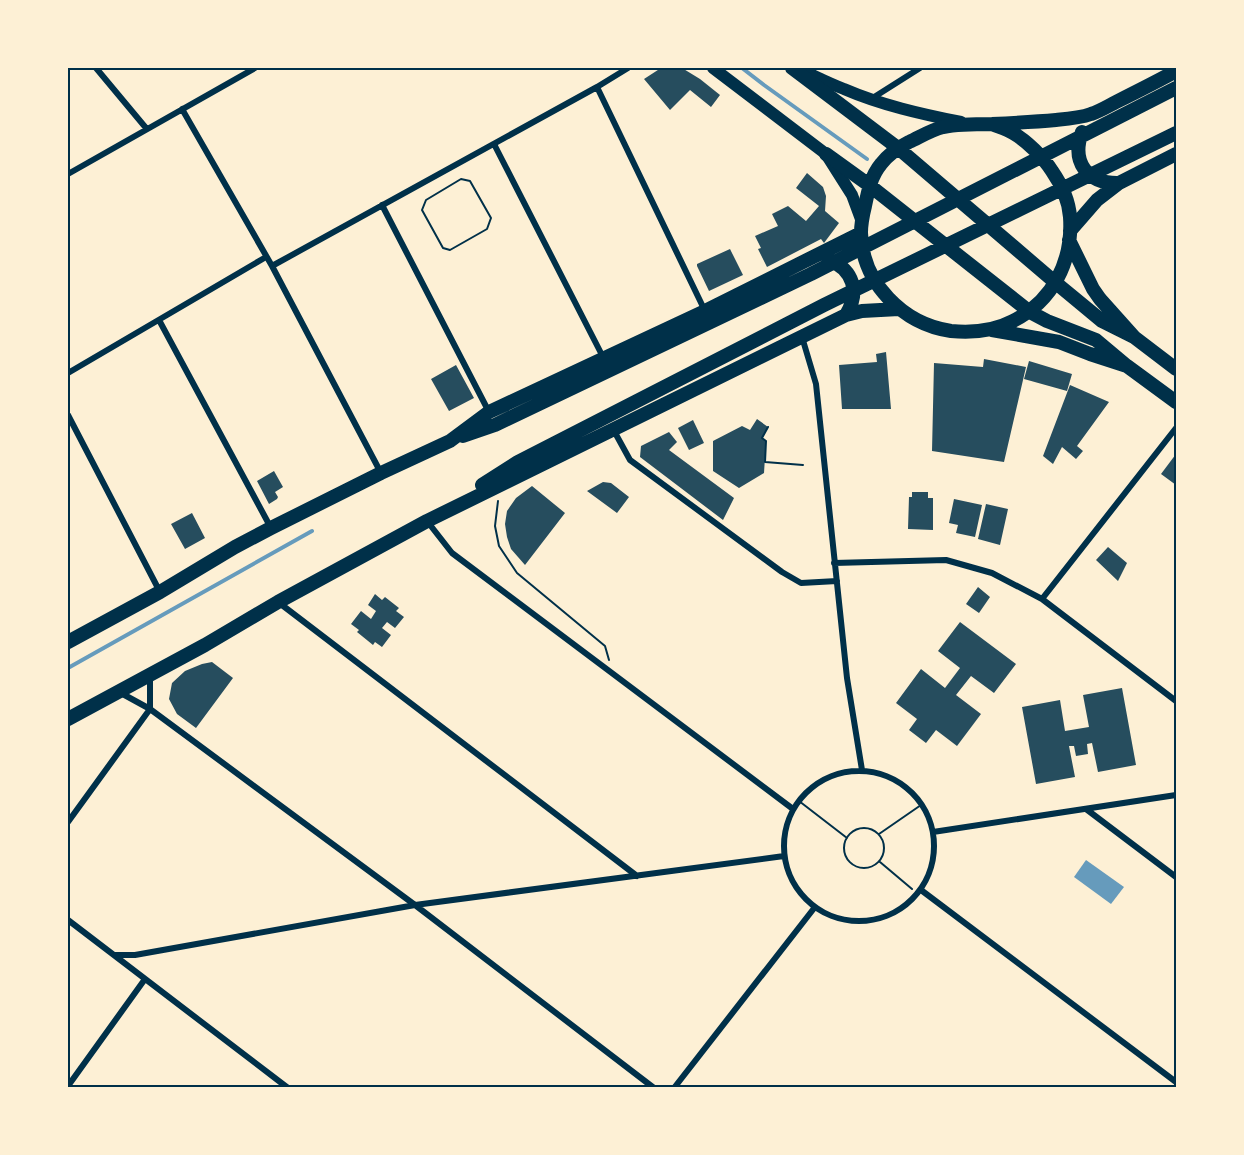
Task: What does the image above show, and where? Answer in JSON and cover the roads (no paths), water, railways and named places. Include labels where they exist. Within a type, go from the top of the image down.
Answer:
[{"type":"highway","points":[[792,68],[898,148],[1102,321],[1134,337],[1176,369]]},
{"type":"highway","points":[[1127,366],[1039,337],[989,330],[965,332],[936,329],[914,319],[899,309],[873,278],[865,258],[862,227],[869,185],[880,164],[898,148],[941,128],[968,123],[992,124],[1057,120],[1091,114],[1171,71]]},
{"type":"highway","points":[[68,642],[160,592],[235,547],[381,473],[450,441],[495,424],[1176,88]]},
{"type":"highway","points":[[1091,114],[1078,142],[1081,164],[1088,174],[1097,180],[1119,183]]},
{"type":"highway","points":[[989,330],[1030,312],[1056,283],[1064,265],[1070,216],[1067,200],[1051,168],[1033,149],[1014,134],[992,124]]},
{"type":"highway","points":[[428,521],[518,462],[825,305],[1176,133]]},
{"type":"highway","points":[[826,154],[869,185],[1030,312],[1096,340],[1176,402]]},
{"type":"highway","points":[[1069,236],[1097,200],[1119,183],[1176,154]]},
{"type":"highway","points":[[450,441],[489,412],[705,311],[808,268],[862,227]]},
{"type":"highway","points":[[1069,236],[1100,299],[1134,337]]},
{"type":"highway","points":[[808,268],[818,258],[829,259],[840,264],[848,273],[853,283],[854,295],[852,306],[846,315]]},
{"type":"highway","points":[[68,719],[428,521],[612,429],[846,315],[862,311],[899,309]]},
{"type":"main road","points":[[713,68],[826,154],[852,195],[862,227]]},
{"type":"main road","points":[[797,68],[871,99],[924,115],[968,123]]},
{"type":"street","points":[[96,68],[146,128]]},
{"type":"street","points":[[68,174],[255,68]]},
{"type":"street","points":[[272,266],[628,68]]},
{"type":"street","points":[[871,99],[920,68]]},
{"type":"street","points":[[597,87],[705,311]]},
{"type":"street","points":[[182,109],[272,266],[381,473]]},
{"type":"street","points":[[494,144],[603,358]]},
{"type":"street","points":[[382,205],[489,412]]},
{"type":"street","points":[[68,373],[266,257]]},
{"type":"street","points":[[159,320],[271,528]]},
{"type":"street","points":[[802,336],[816,384],[847,678],[862,770]]},
{"type":"street","points":[[68,415],[160,592]]},
{"type":"street","points":[[1042,599],[1176,428]]},
{"type":"street","points":[[612,429],[630,460],[782,572],[801,583],[837,581]]},
{"type":"street","points":[[428,521],[452,553],[792,809]]},
{"type":"street","points":[[834,563],[946,560],[992,573],[1042,599],[1176,701]]},
{"type":"street","points":[[278,602],[638,876]]},
{"type":"street","points":[[68,822],[150,709],[150,675]]},
{"type":"street","points":[[118,692],[150,709],[415,906],[654,1088]]},
{"type":"street","points":[[862,770],[887,776],[909,789],[925,808],[933,832],[934,852],[930,872],[919,891],[907,904],[891,915],[872,920],[852,921],[833,917],[815,908],[800,893],[789,876],[783,840],[792,809],[805,792],[822,779],[842,772],[862,770]]},
{"type":"street","points":[[933,832],[1176,795]]},
{"type":"street","points":[[1086,809],[1176,877]]},
{"type":"street","points":[[114,955],[135,955],[415,906],[784,856]]},
{"type":"street","points":[[919,891],[1176,1082]]},
{"type":"street","points":[[674,1088],[815,908]]},
{"type":"street","points":[[68,920],[288,1088]]},
{"type":"street","points":[[68,1086],[145,979]]},
{"type":"water","points":[[1086,860],[1124,887],[1111,904],[1074,877]]},
{"type":"waterway","points":[[742,68],[867,159]]},
{"type":"waterway","points":[[68,668],[312,531]]}]
